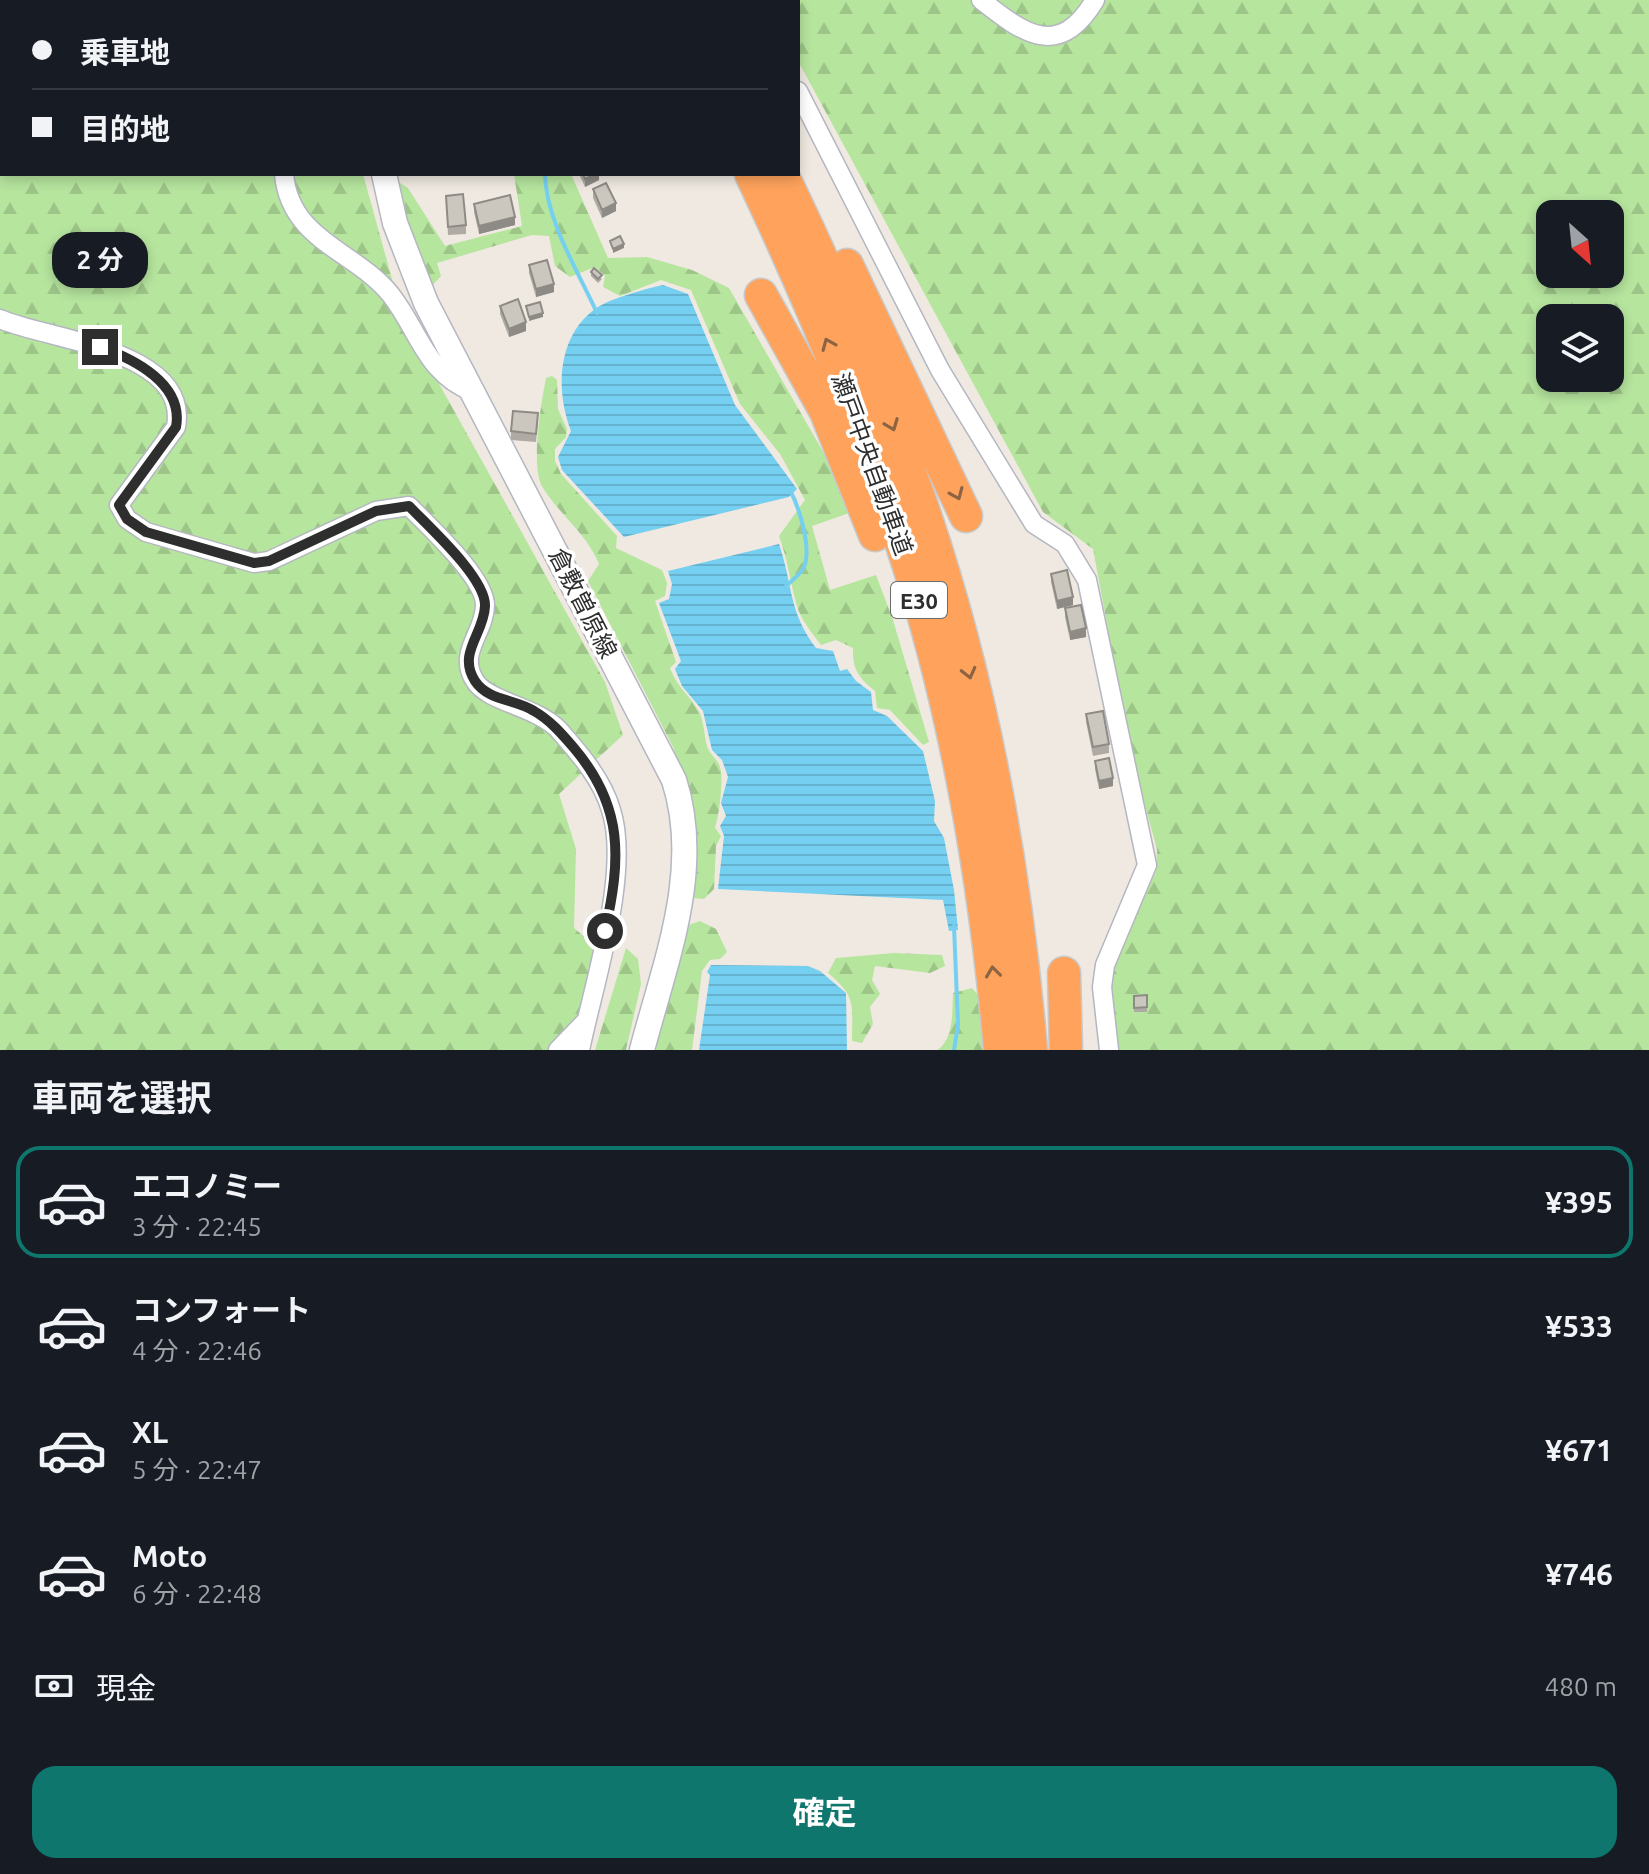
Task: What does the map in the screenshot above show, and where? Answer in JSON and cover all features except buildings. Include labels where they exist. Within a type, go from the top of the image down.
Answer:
[{"type":"highway","name":"瀬戸中央自動車道","points":[[752,176],[828,344],[862,431],[920,604],[960,763],[975,841],[1000,1050]]},
{"type":"highway","name":"瀬戸中央自動車道","points":[[783,176],[865,356],[938,557],[983,731],[1003,830],[1019,932],[1031,1050]]},
{"type":"highway","points":[[799,176],[896,362],[966,516]]},
{"type":"highway","points":[[761,295],[826,412],[862,497],[960,763]]},
{"type":"highway","points":[[1064,973],[1066,1050]]},
{"type":"street","points":[[981,0],[1033,36],[1053,37],[1078,22],[1095,0]]},
{"type":"street","points":[[800,95],[940,370],[1034,524],[1065,544],[1087,580],[1147,865],[1105,965],[1102,987],[1109,1050]]},
{"type":"street","points":[[284,176],[290,205],[332,251],[390,295],[435,369],[458,387],[473,392]]},
{"type":"street","name":"倉敷曽原線","points":[[384,176],[395,223],[411,266],[674,780],[682,805],[685,875],[642,1050]]},
{"type":"street","points":[[0,319],[128,357],[165,386],[179,411],[176,427],[119,505],[127,519],[146,532],[232,558],[269,561],[376,511],[409,506],[465,568],[479,586],[485,606],[470,649],[468,667],[476,684],[495,696],[533,709],[556,727],[590,768],[613,816],[616,852],[612,901],[580,1050]]},
{"type":"street","points":[[558,1050],[585,1022]]},
{"type":"green space","points":[[800,0],[1649,0],[1649,1050],[1116,1050],[1109,975],[1156,871],[1157,849],[1133,763],[1093,549],[1043,512],[800,65]]},
{"type":"green space","points":[[0,176],[364,176],[403,319],[605,682],[623,735],[559,794],[576,849],[574,928],[594,945],[580,1015],[560,1033],[560,1050],[0,1050]]},
{"type":"green space","points":[[514,176],[572,176],[608,258],[647,257],[692,270],[729,288],[841,483],[852,512],[812,526],[830,590],[876,575],[893,620],[929,742],[923,745],[890,710],[877,708],[875,691],[855,667],[853,648],[836,640],[821,645],[801,616],[779,536],[805,500],[780,454],[740,404],[691,290],[661,280],[620,296],[603,287],[605,276],[595,267],[570,277],[555,266],[549,236],[532,235],[437,263],[441,276],[432,286],[416,255],[392,178],[408,188],[445,246],[522,226]]},
{"type":"green space","points":[[552,376],[557,380],[558,409],[567,429],[566,437],[555,449],[555,461],[561,474],[617,536],[616,548],[662,570],[667,583],[665,596],[655,601],[676,662],[670,668],[700,714],[707,746],[721,773],[715,828],[721,836],[716,846],[714,889],[704,899],[691,898],[684,786],[673,747],[588,581],[599,564],[594,553],[550,498],[539,479],[539,419],[546,378]]},
{"type":"green space","points":[[700,921],[716,929],[727,952],[720,959],[710,960],[702,971],[692,1050],[653,1050],[686,926]]},
{"type":"green space","points":[[626,948],[638,959],[641,984],[626,1050],[595,1050]]},
{"type":"green space","points":[[894,953],[942,955],[945,966],[930,973],[875,966],[872,980],[880,994],[870,1007],[873,1024],[862,1043],[852,1041],[851,1002],[844,989],[828,973],[836,958]]},
{"type":"green space","points":[[972,988],[978,995],[983,1050],[938,1050],[950,1032],[953,993]]},
{"type":"water","points":[[663,285],[688,294],[735,405],[797,489],[789,497],[624,537],[562,470],[558,457],[571,431],[563,398],[563,364],[567,347],[584,318],[598,307],[620,297]]},
{"type":"water","points":[[779,544],[800,622],[816,648],[833,651],[840,671],[847,669],[856,681],[871,692],[873,710],[887,716],[923,751],[935,801],[934,821],[944,838],[958,930],[949,931],[943,900],[718,889],[724,836],[720,826],[726,816],[721,803],[728,777],[722,760],[712,750],[703,711],[682,686],[675,669],[681,661],[659,603],[669,599],[672,584],[668,571]]},
{"type":"water","points":[[711,965],[808,966],[820,971],[846,993],[847,1050],[699,1050],[710,975],[707,972]]},
{"type":"waterway","points":[[545,176],[557,228],[597,313]]},
{"type":"waterway","points":[[786,586],[803,570],[806,559],[803,528],[790,490]]},
{"type":"waterway","points":[[954,926],[958,1025],[954,1050]]},
{"type":"route","points":[[100,347],[128,357],[165,386],[179,411],[176,427],[119,505],[127,519],[146,532],[254,563],[269,561],[376,511],[409,506],[465,568],[479,586],[485,606],[470,649],[468,667],[476,684],[495,696],[533,709],[556,727],[590,768],[610,807],[615,825],[616,852],[612,901],[605,931]]}]
